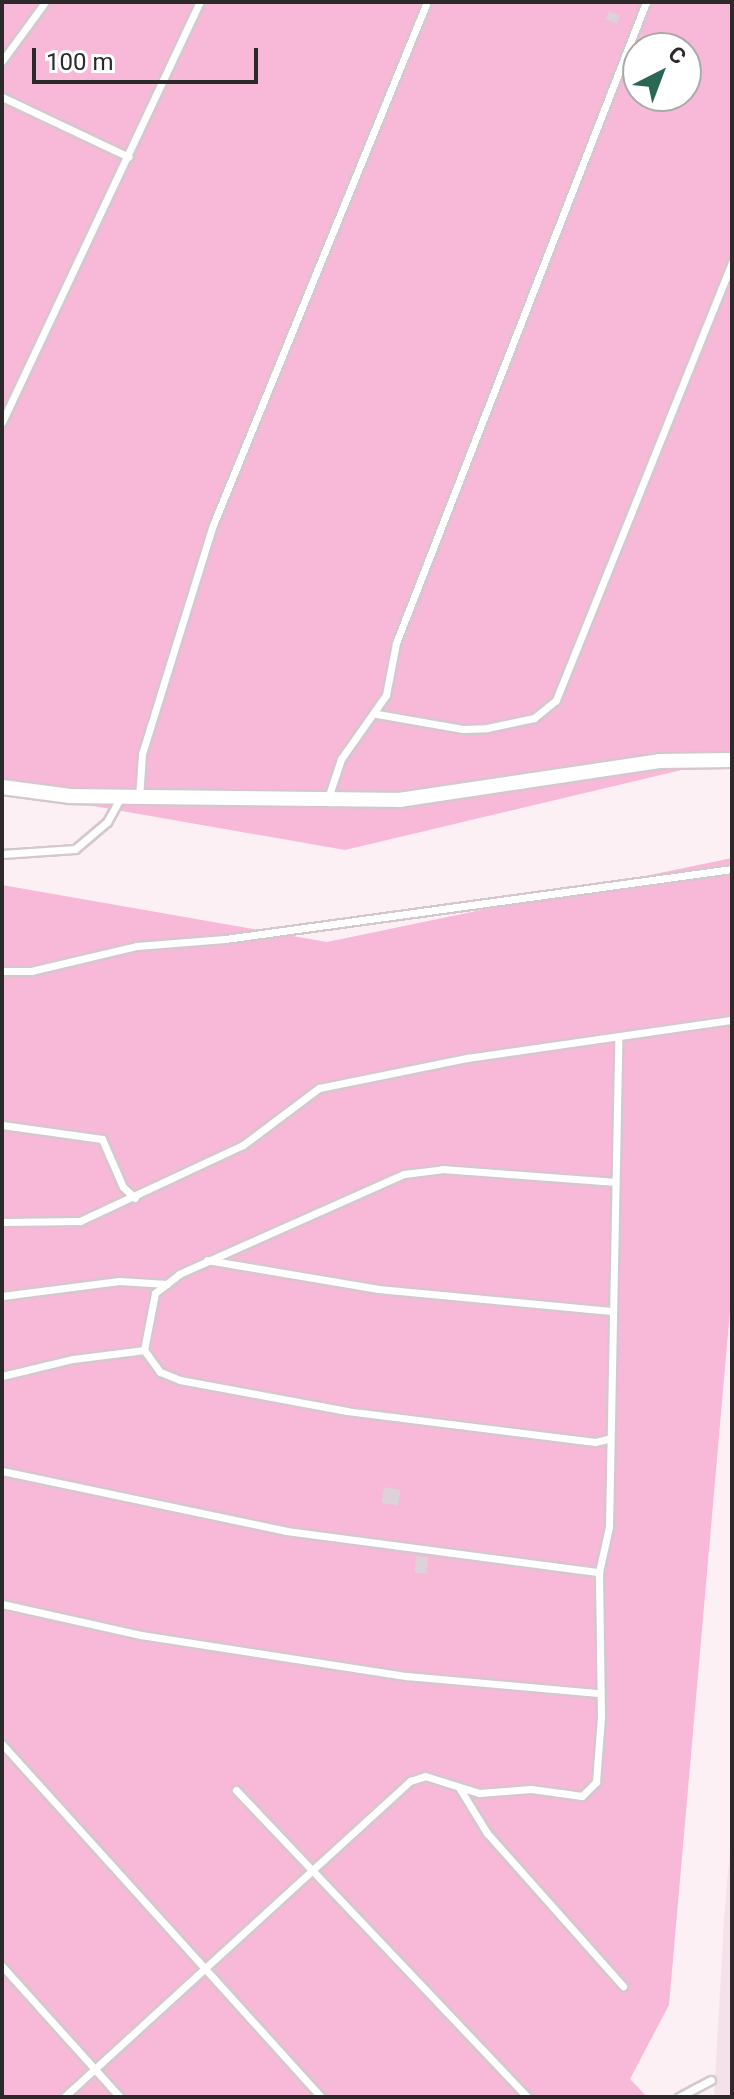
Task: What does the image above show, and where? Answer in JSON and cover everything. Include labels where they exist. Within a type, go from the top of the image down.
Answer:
[{"type":"street","points":[[2,787],[139,798],[399,800],[659,761],[732,760]]},
{"type":"lane","points":[[2,61],[45,2]]},
{"type":"lane","points":[[2,422],[200,2]]},
{"type":"lane","points":[[139,798],[142,754],[213,525],[427,2]]},
{"type":"lane","points":[[328,799],[341,759],[377,714],[396,643],[646,2]]},
{"type":"lane","points":[[2,97],[129,157]]},
{"type":"lane","points":[[377,714],[463,729],[487,728],[534,718],[556,700],[732,263]]},
{"type":"lane","points":[[2,854],[75,849],[107,822],[121,797]]},
{"type":"lane","points":[[2,971],[31,971],[137,946],[225,939],[732,869]]},
{"type":"lane","points":[[2,1222],[80,1221],[135,1198],[243,1145],[319,1088],[467,1058],[732,1020]]},
{"type":"lane","points":[[64,2097],[207,1970],[410,1781],[425,1776],[460,1789],[531,1789],[582,1796],[596,1782],[599,1572],[609,1527],[608,1439],[618,1038]]},
{"type":"lane","points":[[2,1125],[102,1139],[123,1187],[135,1198]]},
{"type":"lane","points":[[608,1439],[595,1442],[347,1411],[195,1383],[160,1372],[144,1350],[148,1309],[167,1284],[207,1260],[404,1174],[442,1169],[613,1182]]},
{"type":"lane","points":[[207,1260],[379,1289],[613,1311]]},
{"type":"lane","points":[[2,1296],[119,1281],[167,1284]]},
{"type":"lane","points":[[2,1376],[144,1350]]},
{"type":"lane","points":[[2,1471],[286,1531],[599,1572]]},
{"type":"lane","points":[[2,1604],[141,1635],[407,1676],[598,1693]]},
{"type":"lane","points":[[2,1744],[321,2097]]},
{"type":"lane","points":[[460,1789],[487,1833],[623,1986]]},
{"type":"lane","points":[[236,1790],[527,2097]]},
{"type":"lane","points":[[2,1966],[120,2097]]},
{"type":"lane","points":[[679,2097],[711,2080]]},
{"type":"shaded area","points":[[2,2],[732,2],[732,758],[345,850],[2,790]]},
{"type":"shaded area","points":[[732,858],[732,1288],[669,2005],[630,2079],[647,2097],[2,2097],[2,885],[327,942]]},
{"type":"shaded area","points":[[732,1824],[732,2097],[714,2097],[724,1921]]},
{"type":"building","points":[[609,11],[620,16],[616,24],[605,19]]},
{"type":"building","points":[[384,1487],[401,1490],[398,1506],[381,1503]]},
{"type":"building","points":[[416,1556],[428,1557],[426,1574],[415,1573]]}]
